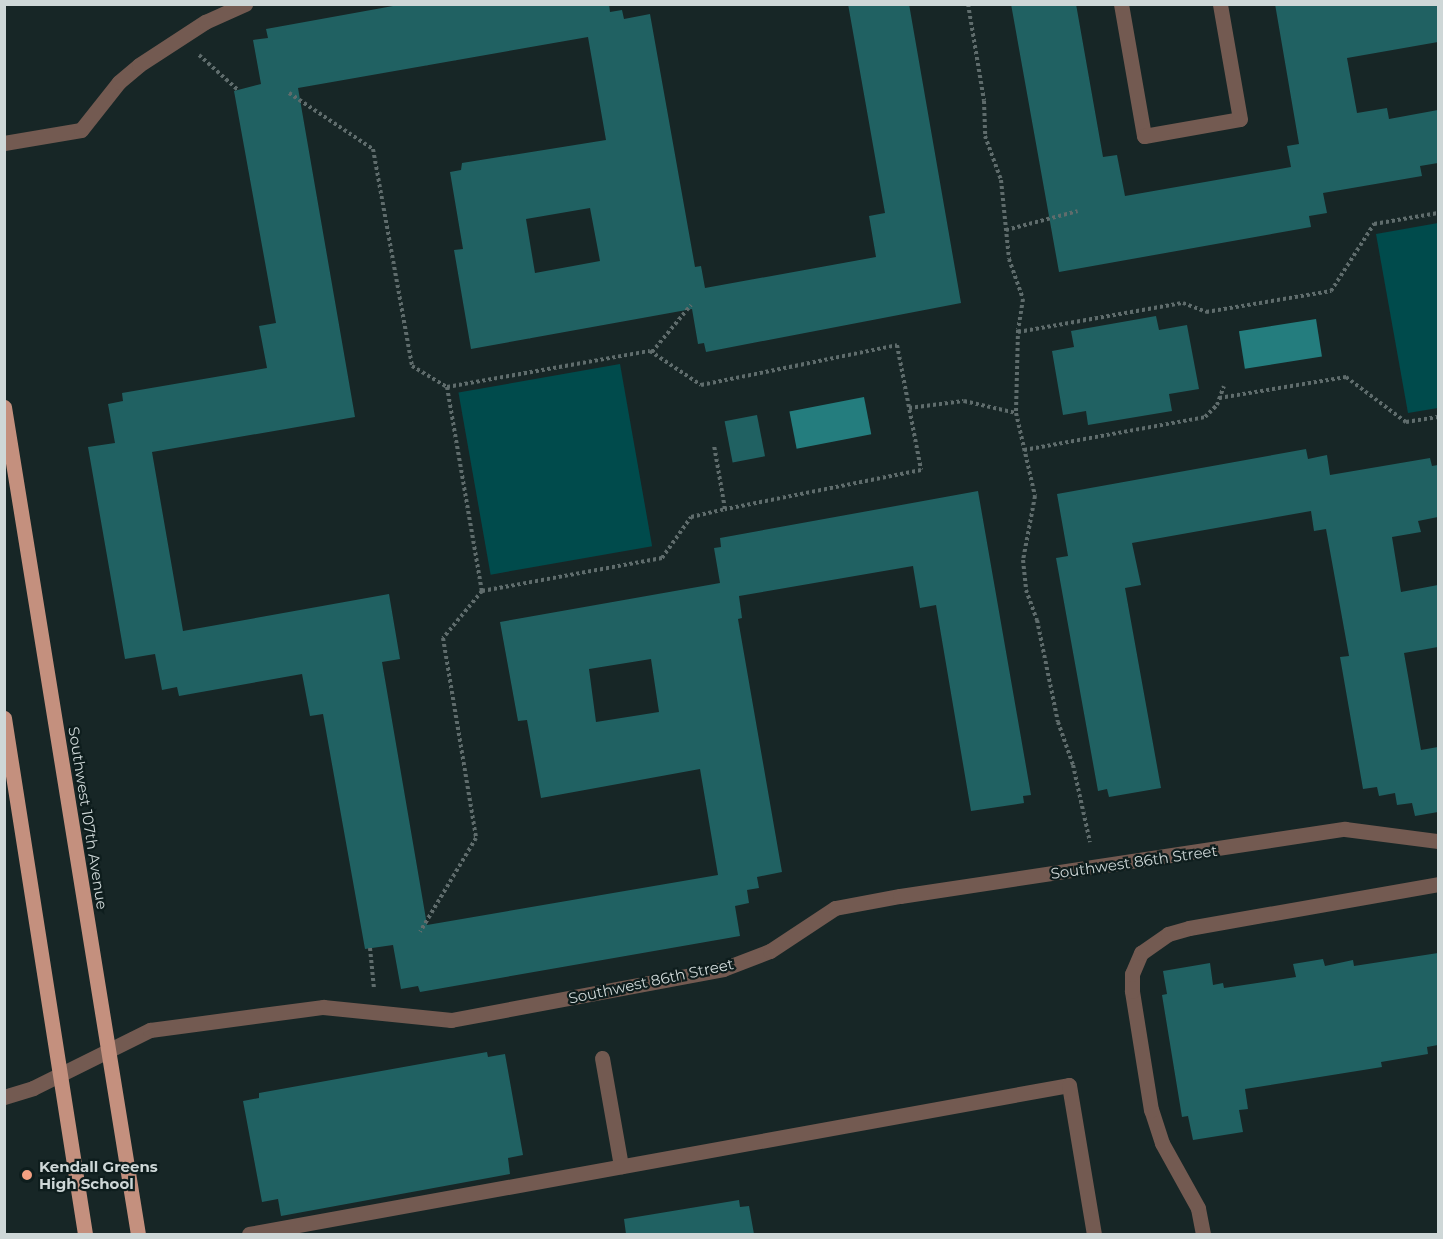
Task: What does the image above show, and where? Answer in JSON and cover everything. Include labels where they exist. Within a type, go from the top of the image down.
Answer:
[{"type":"main road","name":"Southwest 107th Avenue","points":[[4,408],[106,1048],[138,1234]]},
{"type":"main road","points":[[4,717],[62,1073],[85,1234]]},
{"type":"street","points":[[4,143],[81,130],[118,82],[139,65],[205,22],[245,4]]},
{"type":"street","points":[[1121,4],[1144,136],[1240,118],[1220,4]]},
{"type":"street","name":"Southwest 86th Street","points":[[4,1097],[62,1073],[106,1048],[150,1030],[256,1013],[323,1007],[451,1020],[723,969],[756,957],[784,943],[825,912],[900,896],[1345,829],[1438,841]]},
{"type":"street","points":[[1203,1234],[1198,1208],[1161,1143],[1151,1110],[1132,991],[1132,974],[1141,953],[1161,938],[1189,928],[1438,884]]},
{"type":"street","points":[[602,1058],[621,1166]]},
{"type":"street","points":[[249,1234],[1069,1085],[1094,1234]]},
{"type":"path","points":[[968,4],[984,100],[985,136],[1003,186],[1009,259],[1023,299],[1018,333],[1016,412],[1035,505],[1023,560],[1026,590],[1037,620],[1058,722],[1073,765],[1090,844]]},
{"type":"path","points":[[195,51],[238,90]]},
{"type":"path","points":[[289,93],[373,149],[412,366],[447,387],[652,352],[691,305]]},
{"type":"path","points":[[1006,230],[1078,211]]},
{"type":"path","points":[[1018,333],[1183,303],[1206,312],[1331,291],[1374,224],[1438,213]]},
{"type":"path","points":[[420,932],[476,838],[443,638],[483,591],[662,558],[691,517],[921,470],[897,345],[700,385],[652,352]]},
{"type":"path","points":[[1219,398],[1346,377],[1406,422],[1438,417]]},
{"type":"path","points":[[1024,450],[1205,417],[1219,398],[1224,386]]},
{"type":"path","points":[[447,387],[483,591]]},
{"type":"path","points":[[909,408],[964,401],[1016,412]]},
{"type":"path","points":[[714,445],[725,509]]},
{"type":"path","points":[[370,948],[374,994]]},
{"type":"shaded area","points":[[1438,223],[1438,408],[1408,413],[1376,234]]},
{"type":"shaded area","points":[[1316,319],[1322,357],[1245,369],[1239,331]]},
{"type":"shaded area","points":[[620,364],[652,546],[491,575],[458,392]]},
{"type":"shaded area","points":[[864,397],[871,434],[797,449],[789,412]]},
{"type":"building","points":[[404,4],[609,4],[610,12],[622,10],[624,19],[650,14],[695,267],[701,266],[705,288],[876,257],[869,216],[885,213],[848,4],[909,4],[961,303],[706,352],[704,343],[698,344],[692,309],[471,349],[454,250],[463,249],[450,172],[461,170],[462,163],[606,140],[588,37],[298,88],[355,417],[152,452],[183,631],[389,594],[400,659],[382,662],[427,925],[718,875],[700,769],[541,798],[527,720],[518,721],[500,622],[720,583],[714,548],[721,547],[720,538],[978,491],[1031,795],[1023,796],[1024,803],[971,811],[936,605],[920,608],[913,566],[739,596],[742,618],[738,619],[782,872],[757,877],[759,888],[747,890],[749,903],[735,906],[740,936],[420,992],[418,986],[401,989],[393,945],[365,949],[323,714],[310,716],[302,674],[179,696],[177,687],[162,690],[155,654],[125,659],[88,447],[115,443],[108,404],[123,401],[122,393],[267,368],[259,326],[276,323],[234,91],[261,84],[253,40],[268,38],[266,29]],"holes":[[[590,208],[600,261],[535,273],[526,219]],[[651,659],[659,712],[596,722],[589,669]]]},
{"type":"building","points":[[1011,4],[1076,4],[1103,157],[1117,155],[1125,196],[1291,167],[1287,146],[1299,144],[1275,4],[1438,4],[1438,42],[1347,58],[1357,113],[1387,108],[1389,119],[1438,110],[1438,163],[1420,166],[1422,176],[1323,193],[1327,213],[1309,216],[1311,227],[1059,272]]},
{"type":"building","points":[[1156,316],[1159,330],[1187,325],[1199,389],[1169,394],[1172,411],[1088,425],[1086,411],[1063,415],[1052,351],[1074,347],[1071,331]]},
{"type":"building","points":[[757,415],[765,456],[733,463],[725,421]]},
{"type":"building","points":[[1306,449],[1308,459],[1327,455],[1330,475],[1430,458],[1432,466],[1438,465],[1438,517],[1418,521],[1421,532],[1392,537],[1401,592],[1438,585],[1438,647],[1404,653],[1421,750],[1438,747],[1438,812],[1415,816],[1412,803],[1397,805],[1395,793],[1379,796],[1377,787],[1363,789],[1340,657],[1349,656],[1326,529],[1314,531],[1311,511],[1132,543],[1141,585],[1125,588],[1161,788],[1109,797],[1107,789],[1098,791],[1056,558],[1068,556],[1057,494]]},
{"type":"building","points":[[1438,953],[1438,1045],[1427,1047],[1428,1054],[1381,1062],[1382,1067],[1245,1089],[1248,1109],[1239,1110],[1243,1132],[1193,1140],[1188,1116],[1182,1117],[1162,995],[1167,994],[1163,971],[1210,963],[1213,985],[1223,983],[1224,988],[1296,977],[1293,964],[1323,959],[1325,966],[1353,960],[1354,966]]},
{"type":"building","points":[[487,1052],[488,1057],[505,1054],[523,1155],[508,1158],[510,1174],[281,1216],[278,1199],[262,1202],[243,1101],[259,1098],[259,1093]]},
{"type":"building","points":[[739,1200],[740,1207],[749,1206],[754,1234],[626,1234],[624,1219]]},
{"type":"place","name":"Kendall Greens High School","points":[[27,1175]]}]
